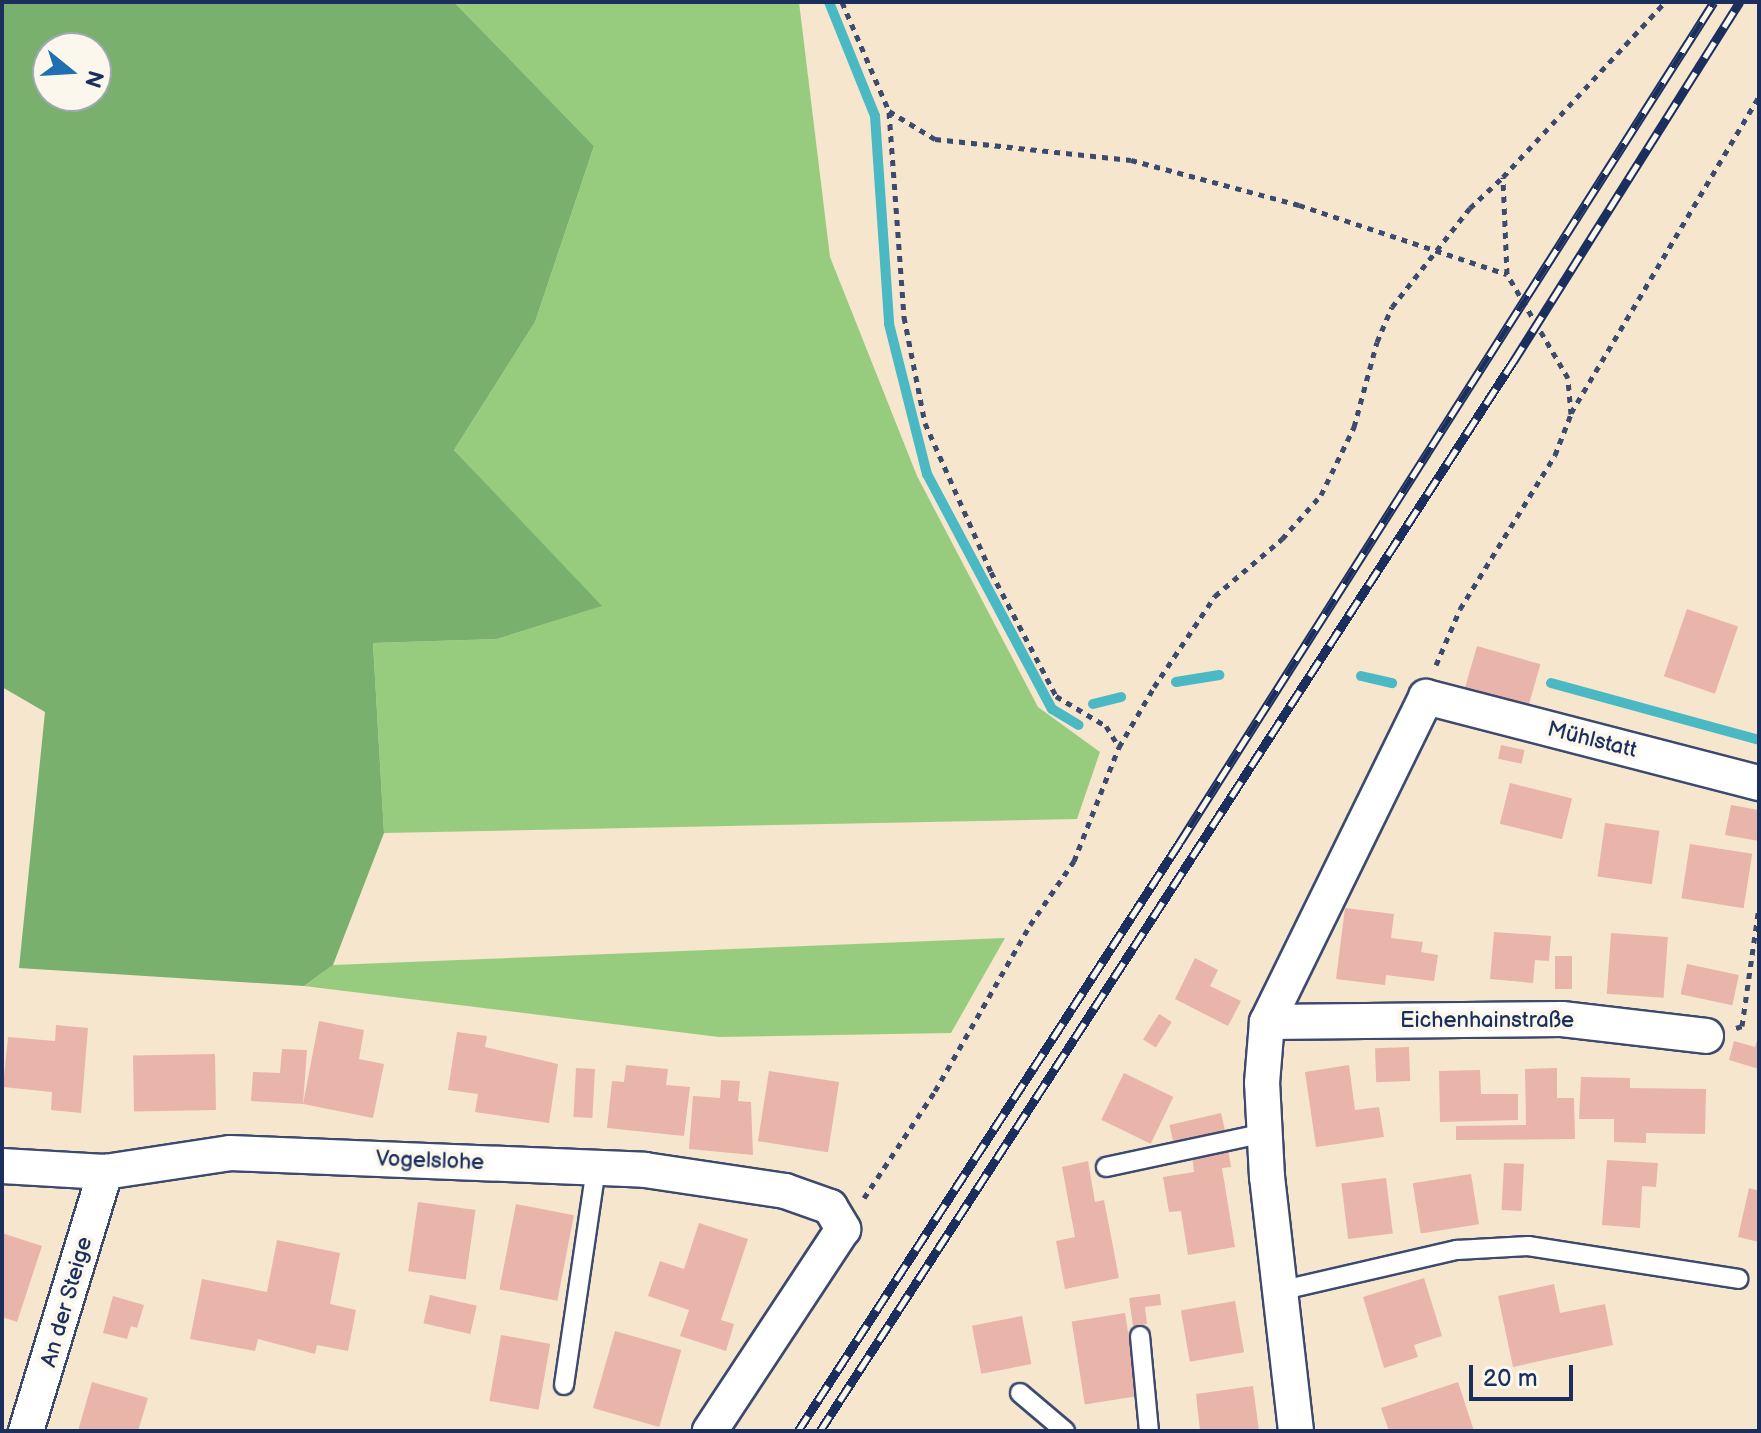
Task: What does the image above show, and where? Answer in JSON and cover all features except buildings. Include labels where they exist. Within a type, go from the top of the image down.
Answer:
[{"type":"street","name":"Mühlstatt","points":[[1267,1022],[1426,697],[1759,783]]},
{"type":"street","name":"Eichenhainstraße","points":[[1267,1022],[1562,1019],[1706,1036]]},
{"type":"street","points":[[1267,1022],[1265,1133],[1279,1291],[1296,1431]]},
{"type":"street","name":"Vogelslohe","points":[[2,1166],[105,1172],[230,1153],[596,1168],[785,1191],[830,1207],[843,1229],[710,1431]]},
{"type":"street","name":"An der Steige","points":[[26,1431],[105,1172]]},
{"type":"lane","points":[[1106,1167],[1265,1133]]},
{"type":"lane","points":[[564,1385],[596,1168]]},
{"type":"lane","points":[[1279,1291],[1457,1250],[1528,1246],[1738,1279]]},
{"type":"lane","points":[[1140,1336],[1149,1431]]},
{"type":"lane","points":[[1020,1393],[1065,1431]]},
{"type":"path","points":[[845,2],[889,111],[904,317],[925,423],[991,572],[1056,696],[1106,726],[1119,747]]},
{"type":"path","points":[[879,1178],[935,1091],[1030,925],[1074,861],[1119,747],[1215,596],[1282,539],[1321,495],[1354,427],[1377,342],[1392,307],[1436,249],[1665,2]]},
{"type":"path","points":[[1438,658],[1460,609],[1555,455],[1571,414],[1759,96]]},
{"type":"path","points":[[889,111],[935,139],[1131,160],[1436,249],[1507,274]]},
{"type":"path","points":[[1503,177],[1507,274],[1568,378],[1571,414]]},
{"type":"path","points":[[1706,1036],[1742,1026],[1759,907]]},
{"type":"green space","points":[[2,2],[454,2],[594,146],[535,322],[454,450],[602,606],[497,639],[373,643],[384,833],[333,965],[304,986],[19,968],[45,712],[2,687]]},
{"type":"green space","points":[[454,2],[799,2],[830,257],[917,476],[1038,707],[1100,752],[1077,819],[384,833],[373,643],[497,639],[601,606],[454,450],[535,322],[594,146]]},
{"type":"green space","points":[[1005,938],[951,1033],[719,1037],[304,986],[333,965]]},
{"type":"waterway","points":[[829,2],[875,116],[889,324],[927,474],[1052,709],[1079,725]]},
{"type":"waterway","points":[[1176,682],[1219,675]]},
{"type":"waterway","points":[[1361,676],[1392,683]]},
{"type":"waterway","points":[[1551,683],[1759,740]]},
{"type":"waterway","points":[[1093,704],[1121,697]]},
{"type":"railway","points":[[798,1431],[1180,842],[1714,2]]},
{"type":"railway","points":[[820,1431],[1513,362],[1740,2]]}]
